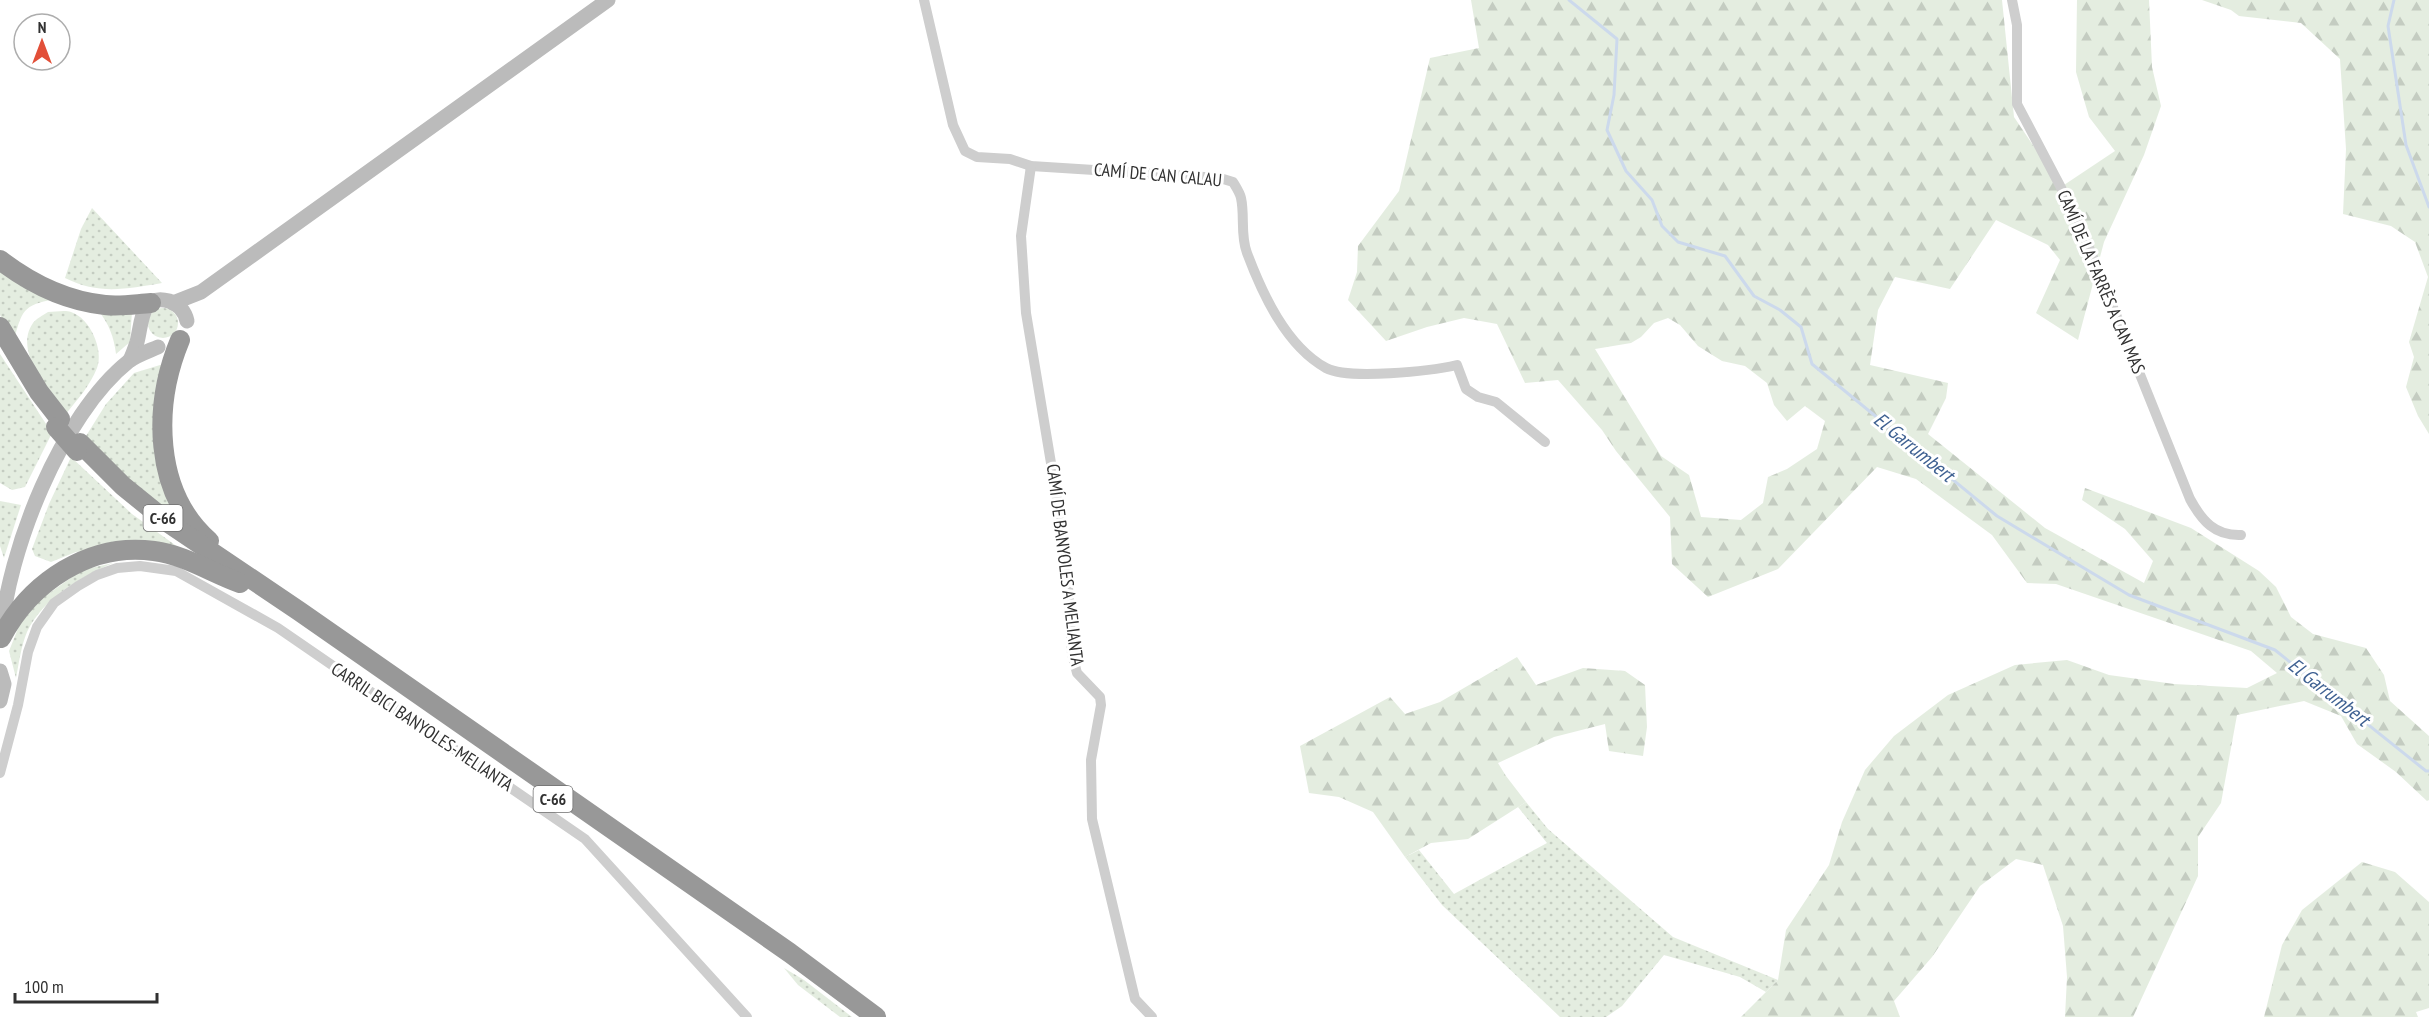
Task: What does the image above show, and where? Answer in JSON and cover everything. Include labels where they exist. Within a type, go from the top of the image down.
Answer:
[{"type":"highway","points":[[0,260],[21,276],[64,296],[104,305],[151,303]]},
{"type":"highway","name":"C-66","points":[[0,327],[58,423]]},
{"type":"highway","points":[[180,340],[173,357],[162,427],[165,457],[172,489],[194,526],[221,552],[243,568],[248,582]]},
{"type":"highway","name":"C-66","points":[[0,346],[33,398],[58,423],[117,492],[141,511],[790,953],[876,1017]]},
{"type":"highway","points":[[1,638],[15,614],[44,584],[81,561],[103,554],[154,551],[175,556],[248,582]]},
{"type":"highway","name":"C-66","points":[[248,582],[785,959],[863,1017]]},
{"type":"main road","points":[[173,303],[201,292],[608,0]]},
{"type":"main road","points":[[0,647],[1,620],[25,534],[61,451],[88,405],[103,386],[130,360],[158,347],[170,347],[180,340],[186,332],[187,321],[201,292]]},
{"type":"main road","points":[[130,360],[142,314],[151,303],[163,300],[173,303],[183,310],[187,321]]},
{"type":"main road","points":[[140,328],[146,340],[158,347]]},
{"type":"main road","points":[[0,671],[4,687],[0,701]]},
{"type":"street","name":"CAMÍ DE CAN CALAU","points":[[924,0],[953,125],[966,151],[978,157],[1010,159],[1031,166],[1220,178],[1233,182],[1241,198],[1246,251],[1280,323],[1297,345],[1327,368],[1349,372],[1405,373],[1431,371],[1457,365],[1466,389],[1478,398],[1496,402],[1545,442]]},
{"type":"street","name":"CAMÍ DE LA FARRÈS A CAN MAS","points":[[2012,0],[2017,25],[2017,104],[2079,220],[2190,499],[2200,517],[2215,530],[2230,535],[2241,535]]},
{"type":"street","name":"CAMÍ DE BANYOLES A MELIANTA","points":[[1031,166],[1021,237],[1026,313],[1066,553],[1072,654],[1077,672],[1100,696],[1101,705],[1091,760],[1092,819],[1135,999],[1152,1017]]},
{"type":"street","name":"CARRIL BICI BANYOLES-MELIANTA","points":[[0,773],[18,705],[28,652],[37,627],[54,603],[97,575],[117,568],[162,567],[176,571],[279,628],[585,840],[747,1017]]},
{"type":"green space","points":[[1471,0],[2002,0],[2014,117],[2061,187],[2115,151],[2089,117],[2076,72],[2077,0],[2149,0],[2152,67],[2161,106],[2144,155],[2104,242],[2078,340],[2036,313],[2060,260],[2048,245],[1996,220],[1950,289],[1895,277],[1878,310],[1870,365],[1948,383],[1946,398],[1928,434],[2045,528],[2144,583],[2153,561],[2125,529],[2082,500],[2085,488],[2191,528],[2259,571],[2276,587],[2291,617],[2313,634],[2366,648],[2384,675],[2390,701],[2429,736],[2429,800],[2427,801],[2396,772],[2357,744],[2341,716],[2304,701],[2237,715],[2221,803],[2198,837],[2198,876],[2133,1017],[2065,1017],[2067,977],[2063,926],[2043,865],[2016,859],[1980,886],[1932,957],[1894,1001],[1900,1017],[1741,1017],[1778,980],[1786,930],[1829,865],[1842,822],[1865,770],[1894,736],[1948,695],[2015,665],[2067,660],[2109,675],[2174,684],[2247,688],[2277,673],[2251,651],[2056,584],[2027,583],[1992,535],[1916,479],[1877,467],[1778,569],[1708,597],[1672,564],[1670,517],[1616,451],[1602,430],[1558,380],[1525,383],[1497,324],[1464,318],[1427,327],[1386,341],[1348,300],[1357,272],[1358,246],[1399,191],[1430,58],[1479,48]],"holes":[[[1668,318],[1680,325],[1698,346],[1722,361],[1745,366],[1767,383],[1774,405],[1787,421],[1805,406],[1825,421],[1817,449],[1787,469],[1768,477],[1763,503],[1741,520],[1701,517],[1689,475],[1661,456],[1595,349],[1631,343],[1641,337],[1654,323]]]},
{"type":"green space","points":[[2202,0],[2429,0],[2429,434],[2418,416],[2406,387],[2414,357],[2409,342],[2428,277],[2415,242],[2391,226],[2343,214],[2346,149],[2340,59],[2301,23],[2239,16],[2231,10]]},
{"type":"green space","points":[[92,208],[162,283],[124,289],[101,289],[65,278],[81,229]]},
{"type":"green space","points":[[0,266],[60,298],[32,305],[27,309],[20,320],[14,340],[0,315]]},
{"type":"green space","points":[[163,308],[174,312],[178,323],[174,334],[163,338],[152,334],[148,323],[152,312]]},
{"type":"green space","points":[[98,310],[132,311],[130,342],[116,354],[110,331]]},
{"type":"green space","points":[[69,311],[78,315],[94,336],[99,352],[99,361],[94,375],[65,415],[43,384],[30,359],[27,346],[28,334],[33,323],[48,312]]},
{"type":"green space","points":[[0,354],[52,433],[25,487],[12,490],[0,483]]},
{"type":"green space","points":[[160,365],[166,366],[159,391],[190,534],[128,483],[86,436],[106,404],[134,373]]},
{"type":"green space","points":[[71,457],[132,514],[189,555],[128,544],[76,552],[51,562],[35,556],[32,549],[49,504]]},
{"type":"green space","points":[[0,501],[21,505],[4,558],[0,546]]},
{"type":"green space","points":[[113,563],[76,582],[43,609],[27,632],[16,678],[9,651],[19,626],[38,601],[82,570]]},
{"type":"green space","points":[[1517,657],[1536,685],[1583,668],[1625,671],[1645,685],[1647,727],[1643,756],[1609,751],[1605,724],[1554,737],[1498,763],[1526,802],[1468,839],[1431,843],[1405,857],[1373,812],[1339,797],[1309,793],[1300,746],[1390,697],[1405,714],[1440,702]]},
{"type":"green space","points":[[1526,802],[1548,829],[1673,937],[1778,980],[1766,992],[1740,977],[1664,955],[1622,1006],[1606,1017],[1560,1017],[1442,905],[1405,857],[1419,850],[1454,894],[1547,843],[1518,807]]},
{"type":"green space","points":[[2362,862],[2395,872],[2429,902],[2429,1008],[2416,1012],[2418,1017],[2264,1017],[2282,945],[2302,910]]},
{"type":"green space","points":[[784,968],[804,980],[852,1017],[840,1017],[798,985]]},
{"type":"waterway","name":"El Garrumbert","points":[[1569,0],[1617,39],[1614,95],[1607,130],[1626,171],[1652,200],[1662,226],[1678,242],[1725,256],[1754,296],[1780,310],[1801,327],[1812,364],[1997,516],[2129,595],[2275,650],[2426,771],[2429,771]]},
{"type":"waterway","points":[[2394,0],[2388,26],[2406,145],[2429,207]]}]
